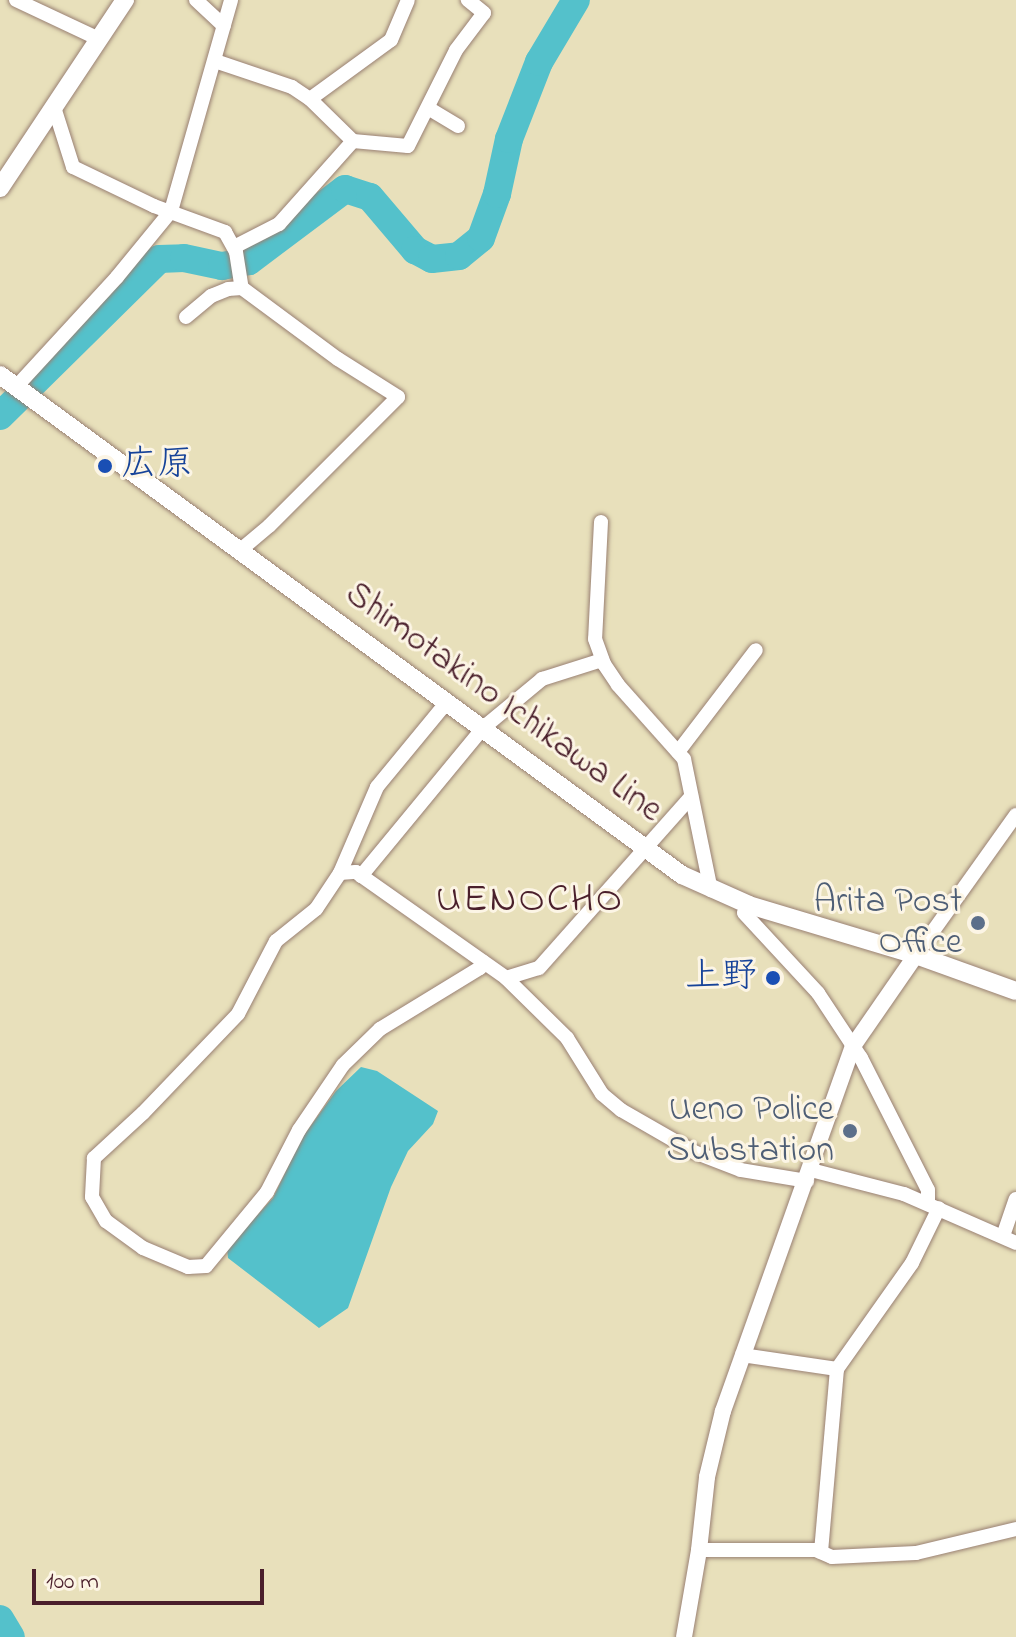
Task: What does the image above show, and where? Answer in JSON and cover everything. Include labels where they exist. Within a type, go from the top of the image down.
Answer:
[{"type":"main road","points":[[0,188],[125,0]]},
{"type":"main road","name":"Shimotakino Ichikawa Line","points":[[0,375],[682,875],[749,905],[916,955],[1016,991]]},
{"type":"street","points":[[16,0],[99,39]]},
{"type":"street","points":[[196,0],[224,26]]},
{"type":"street","points":[[23,392],[171,211],[231,0]]},
{"type":"street","points":[[310,99],[391,40],[408,0]]},
{"type":"street","points":[[215,61],[292,87],[310,99],[353,141],[408,146],[456,50],[484,13],[468,0]]},
{"type":"street","points":[[54,107],[73,167],[225,232],[234,247],[242,288],[338,359],[398,397],[239,551]]},
{"type":"street","points":[[428,108],[458,126]]},
{"type":"street","points":[[234,247],[279,224],[353,141]]},
{"type":"street","points":[[186,317],[211,296],[242,288]]},
{"type":"street","points":[[601,522],[595,639],[602,660],[640,713],[684,759],[711,890]]},
{"type":"street","points":[[678,752],[756,650]]},
{"type":"street","points":[[361,876],[483,728],[542,679],[602,660]]},
{"type":"street","points":[[447,702],[377,787],[340,873],[316,909],[276,941],[238,1014],[143,1113],[94,1158],[92,1197],[106,1221],[143,1248],[188,1267],[206,1266],[267,1192],[299,1130],[343,1065],[380,1029],[480,968],[483,962]]},
{"type":"street","points":[[506,978],[539,968],[691,797]]},
{"type":"street","points":[[684,1637],[699,1550],[707,1477],[723,1411],[853,1046],[1016,815]]},
{"type":"street","points":[[340,873],[356,872],[506,978],[567,1038],[594,1084],[621,1110],[694,1152],[741,1170],[809,1175],[904,1194],[1010,1240],[1016,1199]]},
{"type":"street","points":[[749,905],[744,913],[818,993],[853,1046],[934,1206],[912,1263],[837,1369],[821,1552]]},
{"type":"street","points":[[742,1355],[837,1369]]},
{"type":"street","points":[[699,1550],[821,1552],[832,1557],[916,1553],[1016,1529]]},
{"type":"water","points":[[361,1067],[377,1071],[438,1111],[433,1124],[408,1151],[391,1187],[348,1308],[319,1328],[228,1258],[227,1248],[273,1198],[302,1138],[336,1091]]},
{"type":"waterway","points":[[0,416],[159,259],[184,258],[222,266],[249,261],[345,189],[370,197],[415,250],[432,259],[459,256],[481,238],[497,194],[509,139],[539,62],[576,0]]},
{"type":"waterway","points":[[0,1619],[11,1637]]},
{"type":"place","name":"広原","points":[[105,466]]},
{"type":"place","name":"Arita Post Office","points":[[978,923]]},
{"type":"place","name":"上野","points":[[773,978]]},
{"type":"place","name":"Ueno Police Substation","points":[[850,1131]]},
{"type":"district","name":"UENOCHO","points":[[530,901]]}]
